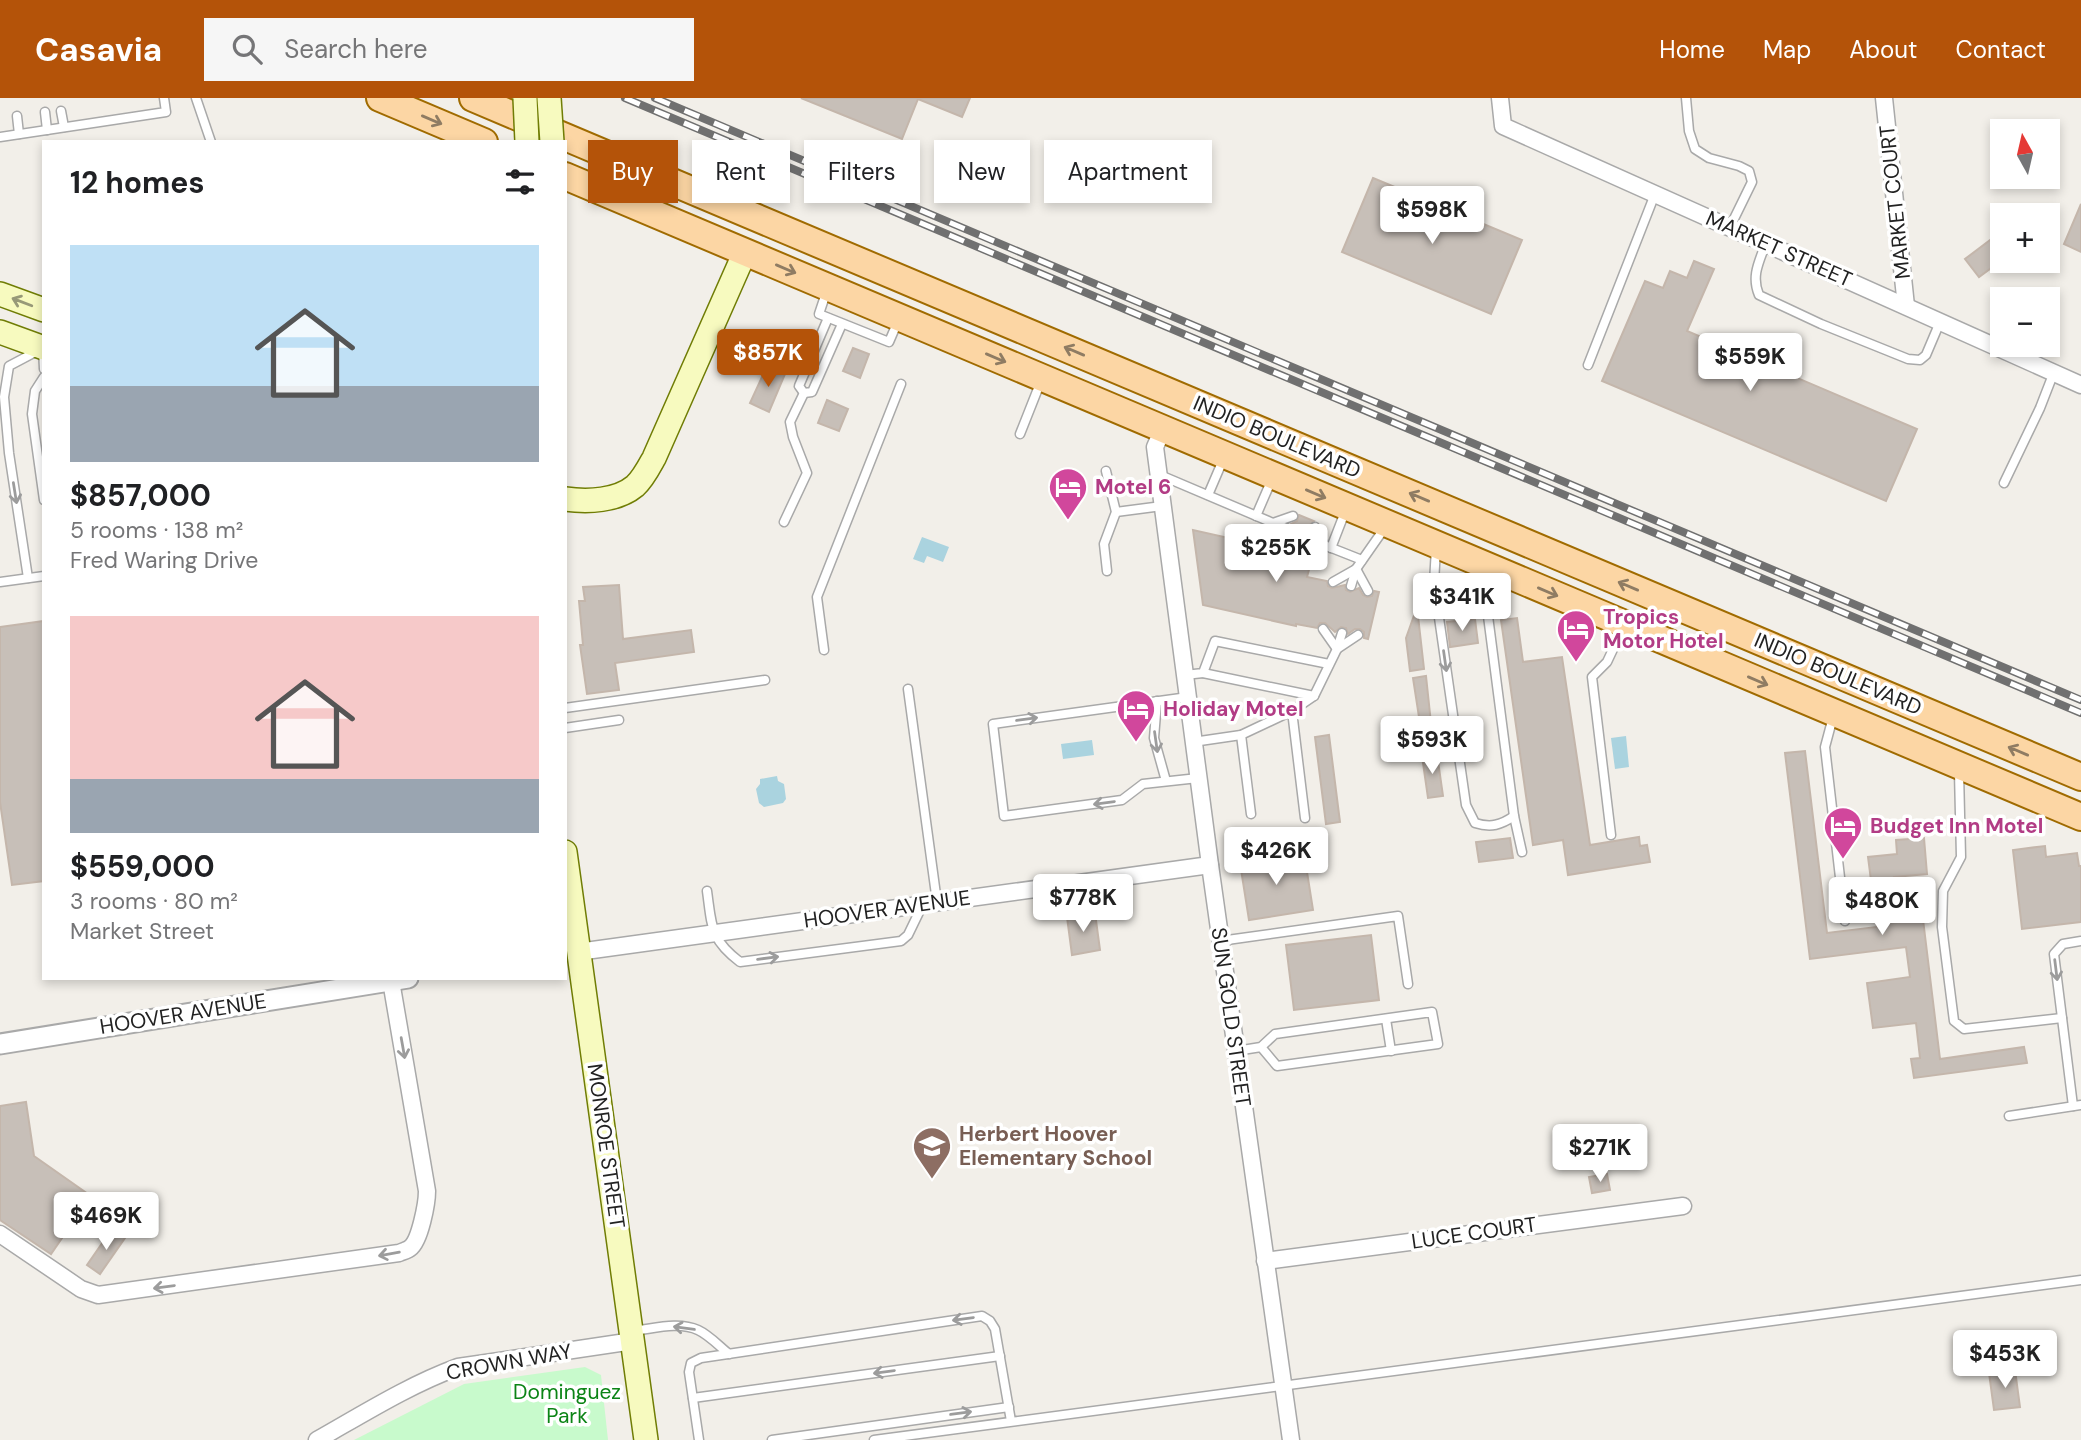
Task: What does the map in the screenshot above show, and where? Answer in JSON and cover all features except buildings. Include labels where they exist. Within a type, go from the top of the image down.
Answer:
[{"type":"main road","points":[[380,98],[470,139]]},
{"type":"main road","name":"INDIO BOULEVARD","points":[[472,98],[692,191]]},
{"type":"main road","points":[[525,98],[527,140]]},
{"type":"main road","points":[[549,98],[552,140]]},
{"type":"main road","points":[[571,179],[629,187],[702,218],[709,218],[714,214],[713,203]]},
{"type":"main road","name":"INDIO BOULEVARD","points":[[571,179],[2081,817]]},
{"type":"main road","points":[[715,203],[732,223],[746,252]]},
{"type":"main road","name":"INDIO BOULEVARD","points":[[721,203],[2081,777]]},
{"type":"main road","points":[[567,499],[598,500],[617,495],[635,486],[646,472],[746,252],[758,242],[774,240],[882,286],[930,291]]},
{"type":"main road","points":[[0,294],[42,309]]},
{"type":"main road","points":[[0,332],[42,353]]},
{"type":"main road","points":[[1123,372],[1147,397],[1163,429],[1181,421],[1202,422],[1286,458],[1340,464]]},
{"type":"main road","name":"MONROE STREET","points":[[567,881],[572,953],[646,1440]]},
{"type":"street","name":"MARKET STREET","points":[[1500,98],[1503,126],[2081,385]]},
{"type":"street","name":"MARKET COURT","points":[[1884,98],[1906,306]]},
{"type":"street","name":"SUN GOLD STREET","points":[[1163,429],[1154,447],[1220,941],[1291,1440]]},
{"type":"street","name":"HOOVER AVENUE","points":[[572,953],[1210,865]]},
{"type":"street","name":"HOOVER AVENUE","points":[[0,1044],[342,983],[400,980]]},
{"type":"street","points":[[0,1234],[80,1289],[98,1295],[385,1255],[409,1249],[415,1243],[427,1203],[427,1191],[400,980]]},
{"type":"street","name":"LUCE COURT","points":[[1265,1261],[1683,1206]]},
{"type":"street","name":"CROWN WAY","points":[[317,1440],[409,1389],[458,1367],[632,1336]]},
{"type":"lane","points":[[0,137],[166,113],[164,98]]},
{"type":"lane","points":[[196,98],[210,140]]},
{"type":"lane","points":[[1686,98],[1689,131],[1695,149],[1710,158],[1749,171],[1752,182],[1730,228]]},
{"type":"lane","points":[[61,111],[64,127]]},
{"type":"lane","points":[[44,112],[47,130]]},
{"type":"lane","points":[[17,116],[19,134]]},
{"type":"lane","points":[[1588,365],[1655,194]]},
{"type":"lane","points":[[1766,243],[1754,274],[1759,295],[1821,324],[1908,359],[1920,360],[1926,355],[1940,322]]},
{"type":"lane","points":[[828,287],[819,314],[842,324],[888,342],[899,317]]},
{"type":"lane","points":[[804,393],[799,386],[828,318]]},
{"type":"lane","points":[[804,393],[812,392],[842,324]]},
{"type":"lane","points":[[28,578],[9,453],[4,397],[9,366],[42,353]]},
{"type":"lane","points":[[2004,483],[2054,372]]},
{"type":"lane","points":[[1020,434],[1042,378]]},
{"type":"lane","points":[[42,380],[35,391],[32,414],[42,486]]},
{"type":"lane","points":[[824,650],[817,597],[901,384]]},
{"type":"lane","points":[[784,522],[807,473],[790,422],[804,393]]},
{"type":"lane","points":[[1208,495],[1225,456]]},
{"type":"lane","points":[[1106,471],[1116,512],[1104,544],[1107,572]]},
{"type":"lane","points":[[1158,475],[1286,528]]},
{"type":"lane","points":[[1256,516],[1273,476]]},
{"type":"lane","points":[[1116,512],[1162,506]]},
{"type":"lane","points":[[1328,547],[1347,507]]},
{"type":"lane","points":[[1273,523],[1293,516]]},
{"type":"lane","points":[[1273,523],[1282,543]]},
{"type":"lane","points":[[1351,586],[1356,569],[1387,524]]},
{"type":"lane","points":[[1315,527],[1328,547]]},
{"type":"lane","points":[[1309,539],[1362,560]]},
{"type":"lane","points":[[1436,545],[1434,583],[1466,805],[1475,824],[1487,827],[1503,824],[1514,816]]},
{"type":"lane","points":[[1304,552],[1328,547]]},
{"type":"lane","points":[[1491,568],[1485,593],[1514,816],[1522,852]]},
{"type":"lane","points":[[1332,582],[1356,569]]},
{"type":"lane","points":[[1356,569],[1368,591]]},
{"type":"lane","points":[[0,582],[42,576]]},
{"type":"lane","points":[[1611,835],[1592,677],[1607,662],[1625,625]]},
{"type":"lane","points":[[1322,629],[1337,649]]},
{"type":"lane","points":[[1194,742],[1241,735],[1292,711],[1314,696],[1342,633]]},
{"type":"lane","points":[[1337,649],[1358,635]]},
{"type":"lane","points":[[1203,673],[1215,641],[1329,664]]},
{"type":"lane","points":[[1185,675],[1203,673],[1314,696]]},
{"type":"lane","points":[[567,708],[765,680]]},
{"type":"lane","points":[[707,891],[713,933],[723,949],[740,962],[901,941],[908,935],[930,903],[908,689]]},
{"type":"lane","points":[[1188,697],[993,724],[1004,816],[1122,800],[1143,784],[1198,778]]},
{"type":"lane","points":[[1157,701],[1154,738],[1166,781]]},
{"type":"lane","points":[[1292,711],[1305,818]]},
{"type":"lane","points":[[1834,713],[1825,747],[1845,921]]},
{"type":"lane","points":[[567,727],[619,720]]},
{"type":"lane","points":[[1241,735],[1251,814]]},
{"type":"lane","points":[[1959,766],[1961,857],[1943,891],[1942,927],[1954,1021],[1964,1029],[2062,1018]]},
{"type":"lane","points":[[1220,941],[1398,916],[1408,984]]},
{"type":"lane","points":[[2009,1115],[2077,1105],[2054,954],[2063,944],[2081,941]]},
{"type":"lane","points":[[1236,1051],[1261,1047],[1275,1034],[1432,1012],[1437,1044],[1277,1066],[1261,1047]]},
{"type":"lane","points":[[1386,1019],[1391,1051]]},
{"type":"lane","points":[[874,1440],[2081,1280]]},
{"type":"lane","points":[[699,1440],[689,1372],[691,1363],[701,1358],[982,1316],[990,1321],[995,1329],[1011,1422]]},
{"type":"lane","points":[[632,1336],[675,1326],[688,1327],[700,1331],[729,1354]]},
{"type":"lane","points":[[693,1398],[1000,1356]]},
{"type":"lane","points":[[772,1440],[1009,1407]]},
{"type":"green space","name":"Dominguez Park","points":[[585,1367],[601,1375],[608,1440],[354,1440],[464,1384]]},
{"type":"water","points":[[922,537],[949,547],[943,562],[927,556],[924,563],[913,559]]},
{"type":"water","points":[[1626,736],[1629,767],[1615,769],[1611,738]]},
{"type":"water","points":[[1092,740],[1094,755],[1063,759],[1061,744]]},
{"type":"water","points":[[777,776],[778,781],[784,784],[786,799],[783,803],[764,807],[759,803],[756,789],[760,779]]},
{"type":"railway","points":[[625,98],[2081,713]]},
{"type":"railway","points":[[655,98],[2081,700]]},
{"type":"place","name":"Motel 6","points":[[1068,521]]},
{"type":"place","name":"Tropics Motor Hotel","points":[[1576,663]]},
{"type":"place","name":"Holiday Motel","points":[[1136,743]]},
{"type":"place","name":"Budget Inn Motel","points":[[1843,860]]},
{"type":"place","name":"Herbert Hoover Elementary School","points":[[932,1180]]}]
